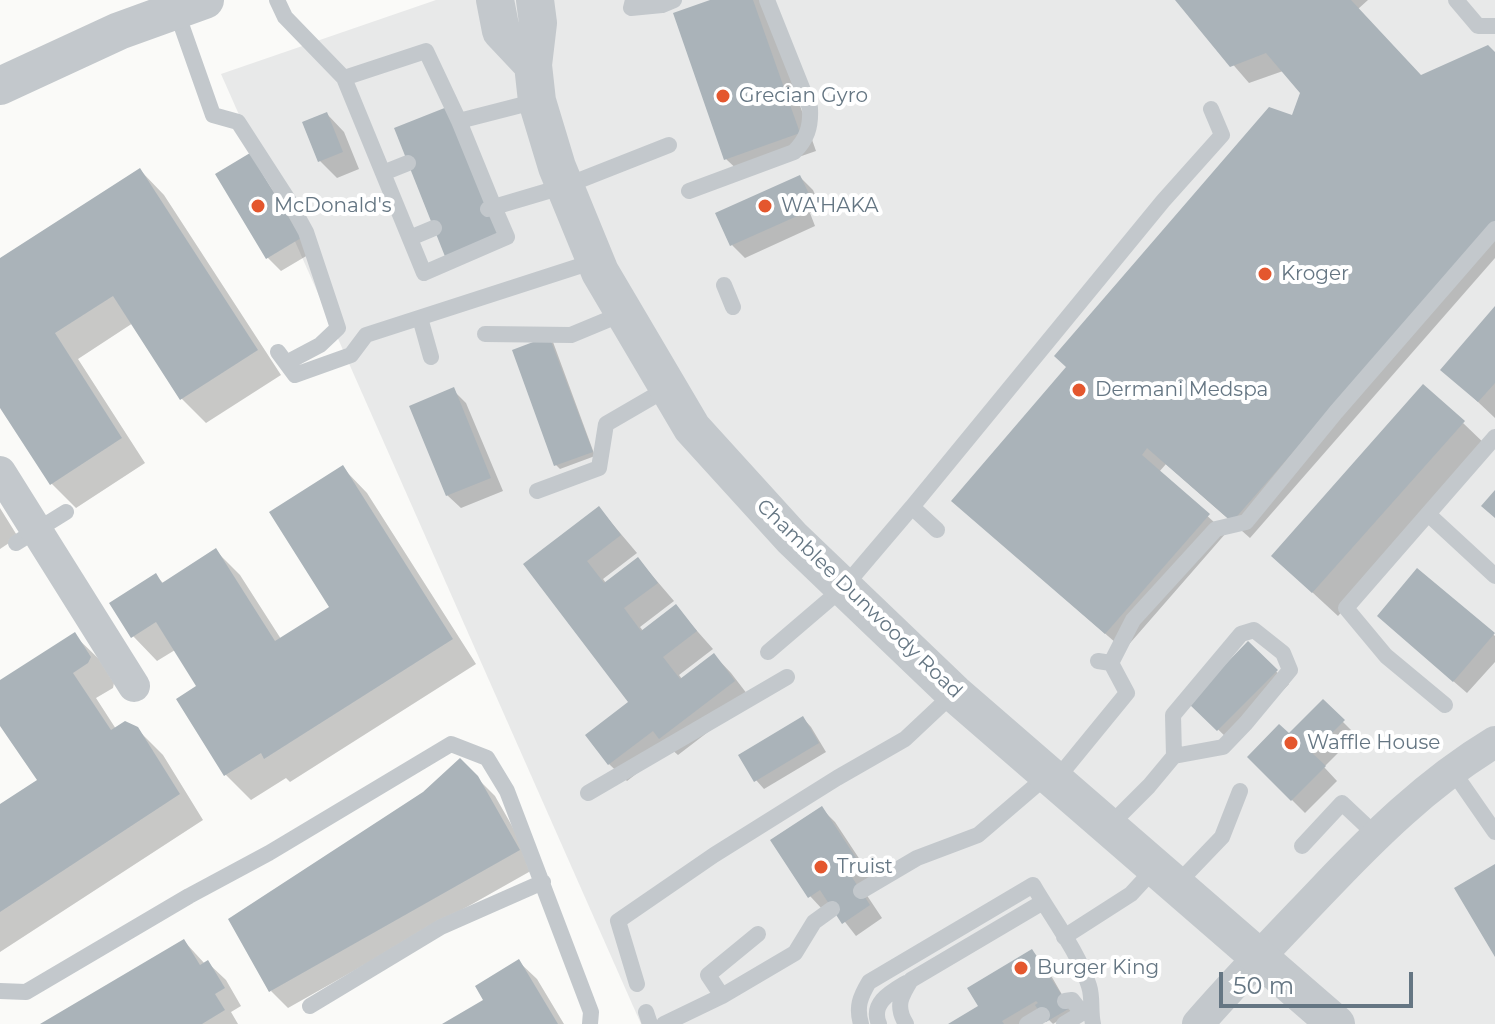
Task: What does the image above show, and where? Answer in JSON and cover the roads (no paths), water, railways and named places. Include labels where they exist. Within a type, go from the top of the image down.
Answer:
[{"type":"street","name":"Chamblee Dunwoody Road","points":[[495,0],[501,31],[535,83],[565,186],[595,261],[692,428],[792,538],[954,693],[1336,1024]]},
{"type":"street","name":"Chamblee Dunwoody Road","points":[[535,0],[538,23],[535,83]]},
{"type":"street","points":[[0,86],[119,31],[191,5]]},
{"type":"street","points":[[0,472],[27,537],[134,686]]},
{"type":"street","points":[[1198,1024],[1376,835],[1452,770],[1495,742]]},
{"type":"lane","points":[[277,0],[285,17],[344,78],[424,273],[507,237],[491,208],[459,121],[426,51],[344,78]]},
{"type":"lane","points":[[632,4],[662,5],[674,0]]},
{"type":"lane","points":[[689,191],[794,152],[803,143],[811,125],[810,108],[767,0]]},
{"type":"lane","points":[[1456,0],[1478,26],[1495,26]]},
{"type":"lane","points":[[191,5],[213,115],[238,122],[289,201],[317,259],[338,328],[320,345],[282,357],[295,375],[351,355],[366,335],[595,261]]},
{"type":"lane","points":[[459,121],[535,83]]},
{"type":"lane","points":[[768,652],[844,587],[1163,201],[1222,135],[1211,109]]},
{"type":"lane","points":[[491,208],[565,186],[669,145]]},
{"type":"lane","points":[[383,173],[408,163]]},
{"type":"lane","points":[[410,238],[434,228]]},
{"type":"lane","points":[[861,891],[917,858],[978,835],[1051,778],[1127,693],[1104,662],[1133,620],[1216,529],[1246,522],[1336,412],[1495,229]]},
{"type":"lane","points":[[724,285],[733,307]]},
{"type":"lane","points":[[485,334],[571,335],[624,313]]},
{"type":"lane","points":[[420,318],[431,357]]},
{"type":"lane","points":[[537,491],[599,468],[606,424],[668,388]]},
{"type":"lane","points":[[1445,705],[1386,656],[1346,608],[1495,437]]},
{"type":"lane","points":[[912,507],[937,530]]},
{"type":"lane","points":[[27,537],[66,512]]},
{"type":"lane","points":[[1428,514],[1495,576]]},
{"type":"lane","points":[[1108,827],[1174,756],[1223,747],[1290,670],[1283,653],[1254,630],[1241,634],[1173,715],[1174,756]]},
{"type":"lane","points":[[588,793],[787,677]]},
{"type":"lane","points":[[637,984],[618,921],[726,847],[905,739],[954,693]]},
{"type":"lane","points":[[0,991],[26,992],[269,853],[451,744],[487,758],[507,791],[591,1012],[590,1024]]},
{"type":"lane","points":[[1452,770],[1495,832]]},
{"type":"lane","points":[[1064,937],[1131,894],[1165,877],[1222,837],[1240,791]]},
{"type":"lane","points":[[1302,846],[1342,803],[1376,835]]},
{"type":"lane","points":[[310,1006],[441,927],[543,882]]},
{"type":"lane","points":[[861,1024],[857,1009],[869,982],[1033,885],[1082,967],[1091,990],[1088,1016]]},
{"type":"lane","points":[[879,1024],[879,1005],[887,995],[1043,902]]},
{"type":"lane","points":[[664,1024],[722,996],[795,953],[814,922],[832,909]]},
{"type":"lane","points":[[722,996],[708,975],[758,934]]},
{"type":"lane","points":[[906,1024],[900,1014],[900,998],[911,980]]},
{"type":"lane","points":[[1065,1001],[1072,1000],[1088,1016]]},
{"type":"lane","points":[[1064,1024],[1088,1016]]},
{"type":"place","name":"Grecian Gyro","points":[[723,96]]},
{"type":"place","name":"McDonald's","points":[[258,206]]},
{"type":"place","name":"WA'HAKA","points":[[765,206]]},
{"type":"place","name":"Kroger","points":[[1265,274]]},
{"type":"place","name":"Dermani Medspa","points":[[1079,390]]},
{"type":"place","name":"Waffle House","points":[[1291,743]]},
{"type":"place","name":"Truist","points":[[821,867]]},
{"type":"place","name":"Burger King","points":[[1021,968]]}]
